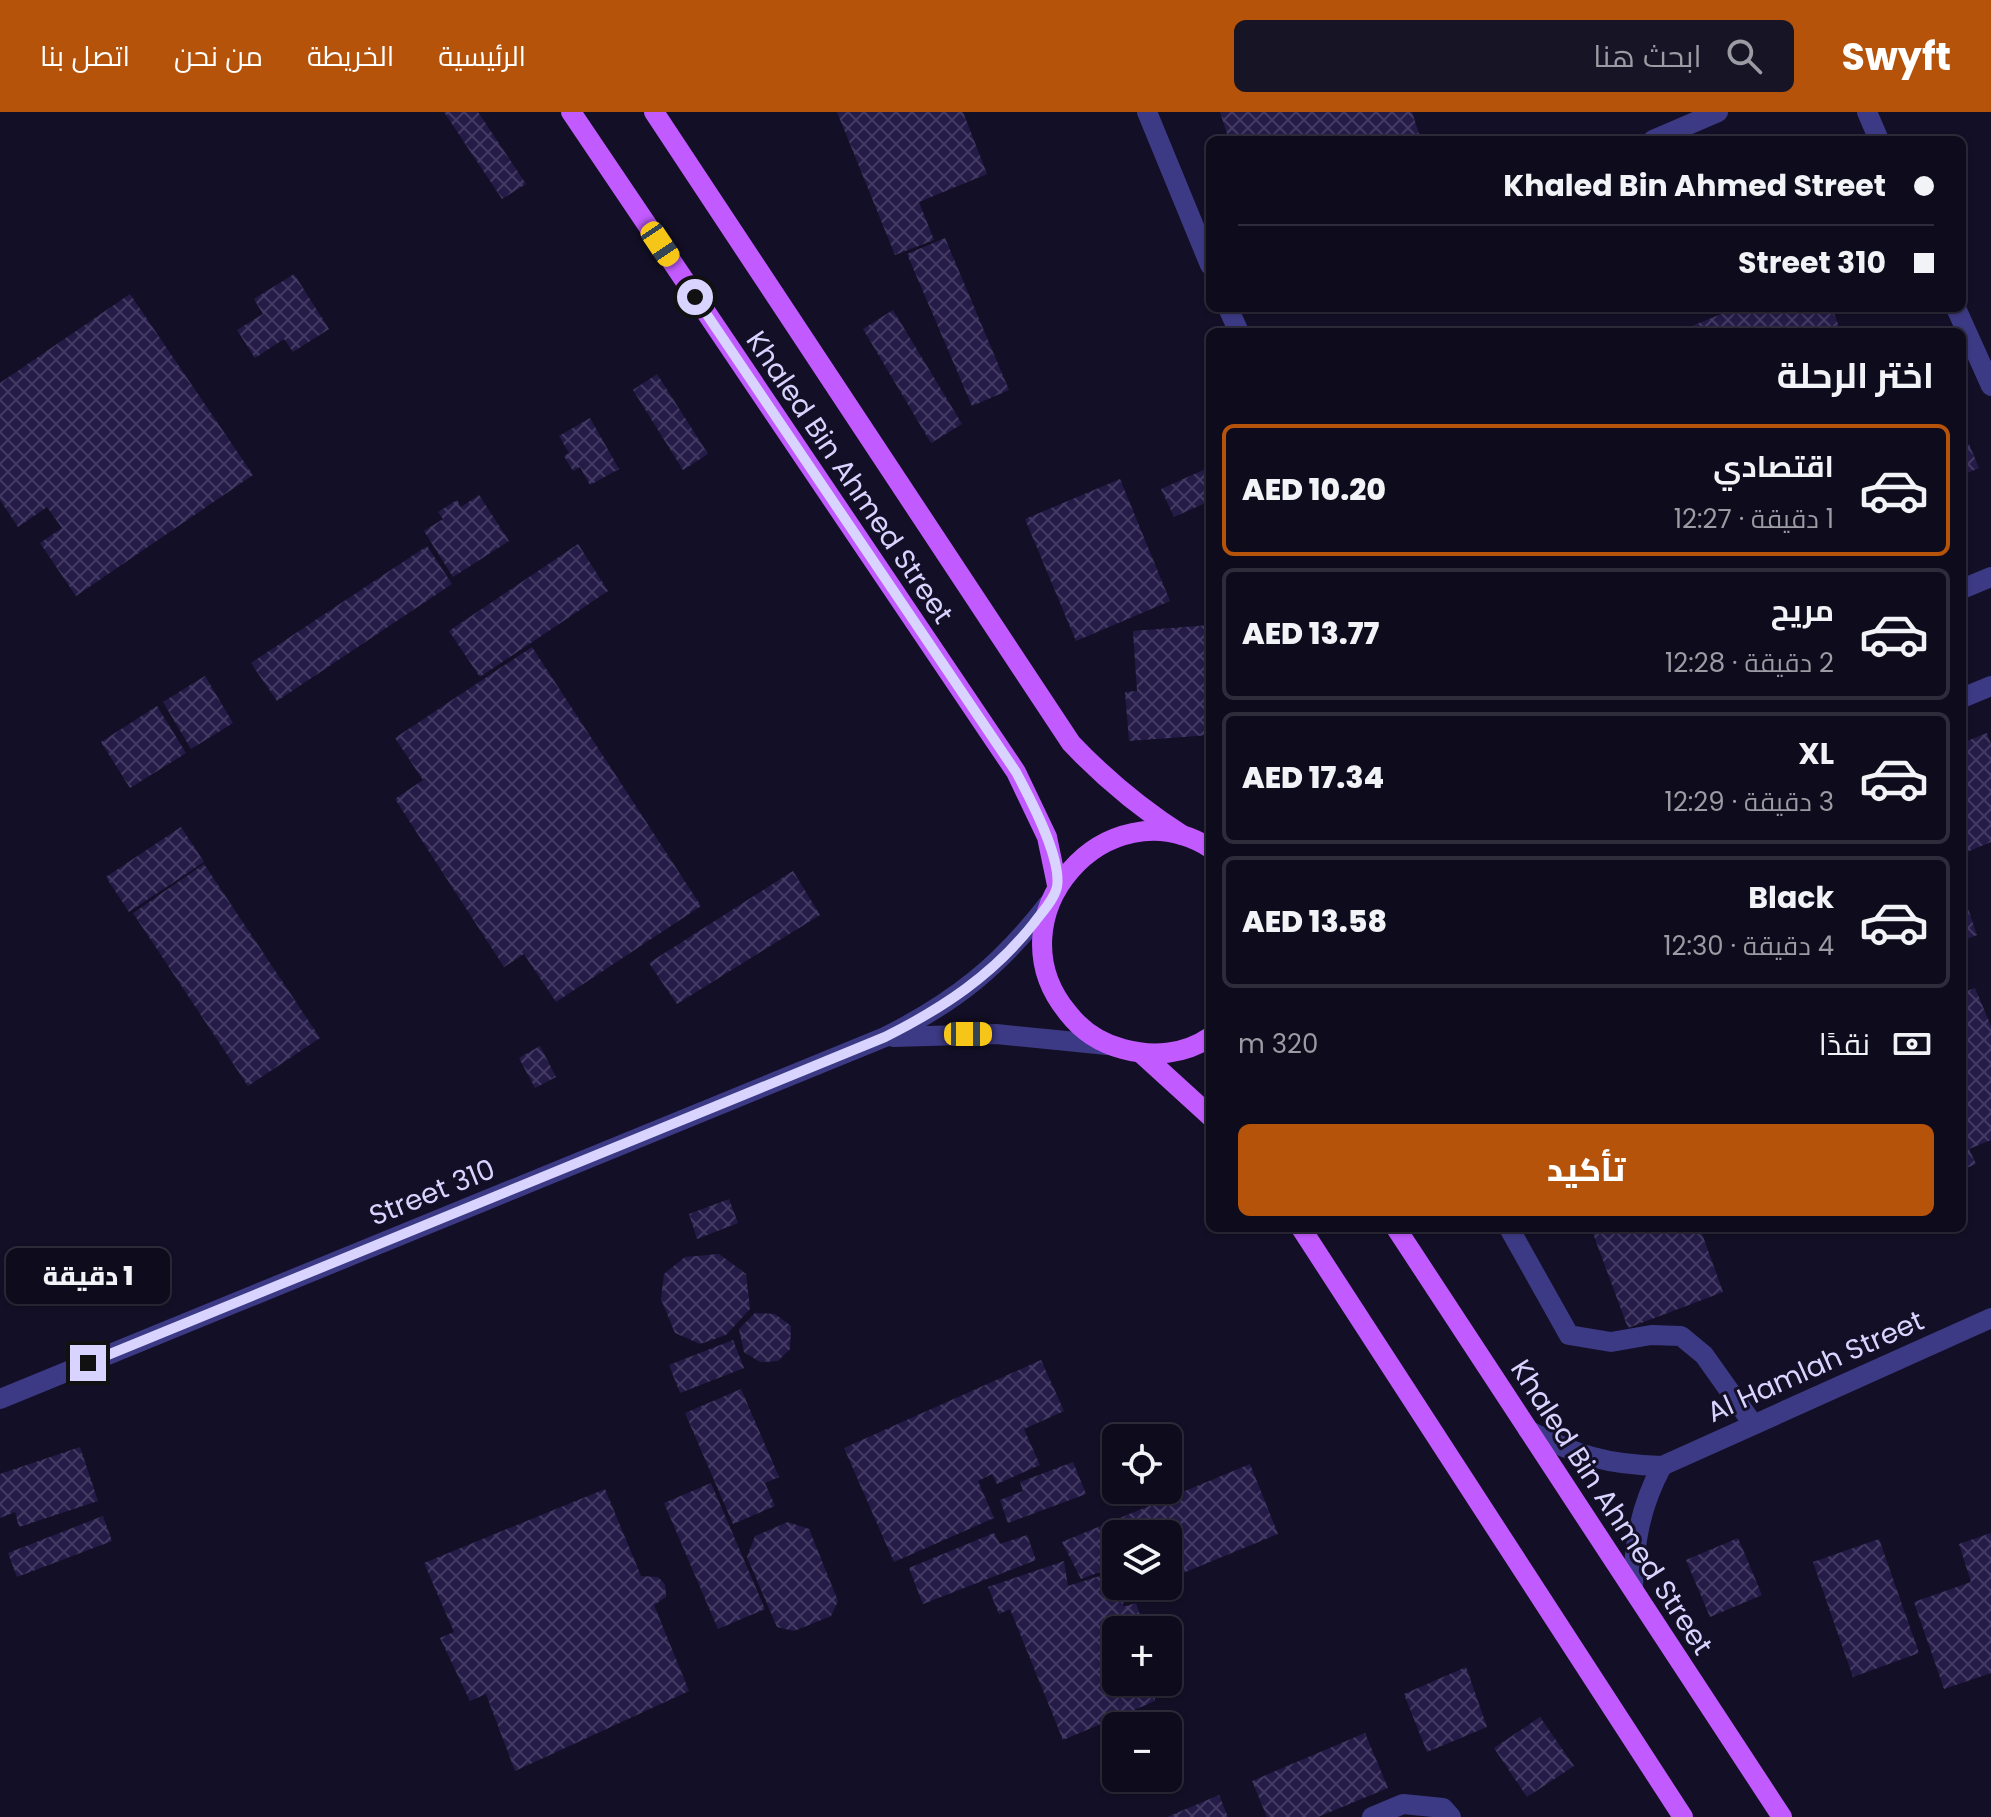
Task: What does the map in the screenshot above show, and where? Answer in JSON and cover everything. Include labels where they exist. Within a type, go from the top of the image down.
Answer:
[{"type":"main road","name":"Khaled Bin Ahmed Street","points":[[571,112],[1016,772],[1047,837],[1053,895]]},
{"type":"main road","name":"Khaled Bin Ahmed Street","points":[[656,113],[1071,743],[1116,789],[1182,835]]},
{"type":"main road","points":[[1206,846],[1182,835],[1154,832],[1125,835],[1099,846],[1076,863],[1053,895],[1041,936],[1049,980],[1058,1001],[1079,1027],[1107,1045],[1142,1054],[1171,1053],[1206,1039]]},
{"type":"main road","points":[[1142,1054],[1206,1112]]},
{"type":"main road","points":[[1304,1232],[1683,1817]]},
{"type":"main road","name":"Khaled Bin Ahmed Street","points":[[1399,1232],[1782,1817]]},
{"type":"street","points":[[1147,112],[1206,255]]},
{"type":"street","points":[[1662,136],[1718,112]]},
{"type":"street","points":[[1867,112],[1877,136]]},
{"type":"street","points":[[1966,330],[1991,386]]},
{"type":"street","points":[[1966,587],[1991,577]]},
{"type":"street","points":[[1966,696],[1991,686]]},
{"type":"street","name":"Street 310","points":[[0,1399],[885,1037],[933,1013],[976,983],[1015,946],[1053,895]]},
{"type":"street","name":"Street 310","points":[[885,1037],[996,1034],[1107,1045]]},
{"type":"street","points":[[1511,1232],[1569,1335],[1611,1342],[1651,1335],[1681,1336],[1704,1355],[1753,1424]]},
{"type":"street","name":"Al Hamlah Street","points":[[1528,1430],[1580,1455],[1632,1465],[1662,1466],[1991,1318]]},
{"type":"street","points":[[1633,1589],[1634,1545],[1639,1519],[1662,1466]]},
{"type":"street","points":[[1372,1817],[1403,1804],[1443,1808],[1451,1817]]},
{"type":"building","points":[[444,112],[478,112],[526,184],[502,199]]},
{"type":"building","points":[[837,112],[963,112],[987,174],[919,202],[934,240],[895,255]]},
{"type":"building","points":[[1220,112],[1412,112],[1420,136],[1228,136]]},
{"type":"building","points":[[945,238],[1009,390],[972,406],[907,254]]},
{"type":"building","points":[[294,274],[329,329],[293,352],[284,339],[255,358],[237,330],[263,314],[254,299]]},
{"type":"building","points":[[130,294],[253,475],[76,596],[40,543],[62,528],[47,507],[18,527],[0,500],[0,383]]},
{"type":"building","points":[[893,310],[962,424],[931,443],[863,329]]},
{"type":"building","points":[[1726,312],[1834,312],[1840,328],[1687,328]]},
{"type":"building","points":[[657,374],[708,454],[683,470],[633,390]]},
{"type":"building","points":[[590,418],[619,469],[590,485],[580,467],[573,471],[564,456],[569,453],[559,436]]},
{"type":"building","points":[[1969,444],[1979,468],[1966,473],[1966,445]]},
{"type":"building","points":[[1206,469],[1206,503],[1174,517],[1161,489]]},
{"type":"building","points":[[1120,479],[1170,601],[1076,641],[1025,519]]},
{"type":"building","points":[[479,495],[509,541],[453,577],[424,531],[443,519],[438,512],[457,500],[461,507]]},
{"type":"building","points":[[578,544],[608,591],[480,677],[449,631]]},
{"type":"building","points":[[427,546],[452,584],[277,701],[251,663]]},
{"type":"building","points":[[1206,625],[1206,735],[1129,741],[1125,692],[1137,691],[1133,631]]},
{"type":"building","points":[[532,647],[701,906],[556,1002],[524,954],[504,967],[395,799],[423,780],[395,738]]},
{"type":"building","points":[[205,676],[233,723],[191,749],[163,702]]},
{"type":"building","points":[[157,706],[186,753],[130,788],[101,742]]},
{"type":"building","points":[[1987,733],[1991,744],[1991,842],[1966,852],[1966,741]]},
{"type":"building","points":[[181,827],[204,862],[129,912],[106,877]]},
{"type":"building","points":[[204,864],[320,1038],[248,1086],[133,913]]},
{"type":"building","points":[[793,871],[820,915],[677,1004],[649,963]]},
{"type":"building","points":[[1966,903],[1977,935],[1966,939]]},
{"type":"building","points":[[1975,988],[1991,1026],[1991,1140],[1969,1149],[1976,1164],[1966,1168],[1966,991]]},
{"type":"building","points":[[540,1046],[556,1077],[535,1088],[519,1058]]},
{"type":"building","points":[[729,1199],[738,1223],[697,1239],[689,1214]]},
{"type":"building","points":[[1592,1232],[1701,1232],[1723,1292],[1628,1328]]},
{"type":"building","points":[[719,1254],[746,1274],[750,1309],[726,1335],[700,1344],[675,1333],[661,1299],[664,1274],[685,1257]]},
{"type":"building","points":[[755,1313],[775,1314],[791,1326],[790,1349],[778,1361],[760,1362],[744,1352],[739,1329]]},
{"type":"building","points":[[733,1340],[744,1368],[680,1393],[669,1365]]},
{"type":"building","points":[[1041,1360],[1064,1411],[1024,1429],[1040,1465],[997,1484],[992,1474],[978,1481],[994,1518],[894,1562],[844,1448]]},
{"type":"building","points":[[741,1389],[779,1477],[765,1483],[775,1506],[733,1524],[685,1413]]},
{"type":"building","points":[[80,1447],[98,1501],[19,1527],[15,1512],[0,1518],[0,1474]]},
{"type":"building","points":[[1073,1462],[1086,1494],[1008,1523],[1000,1500],[1023,1491],[1020,1482]]},
{"type":"building","points":[[1250,1464],[1278,1534],[1182,1573],[1182,1520],[1115,1520],[1154,1504],[1182,1504],[1182,1492]]},
{"type":"building","points":[[711,1483],[765,1609],[718,1629],[664,1503]]},
{"type":"building","points":[[605,1489],[641,1576],[658,1577],[665,1584],[666,1597],[654,1605],[689,1691],[515,1771],[486,1694],[470,1701],[440,1638],[454,1632],[424,1563]]},
{"type":"building","points":[[103,1516],[112,1541],[17,1577],[8,1553]]},
{"type":"building","points":[[788,1522],[809,1529],[838,1601],[831,1616],[794,1631],[777,1627],[747,1557],[755,1536]]},
{"type":"building","points":[[1102,1525],[1102,1571],[1081,1579],[1062,1542]]},
{"type":"building","points":[[994,1533],[1000,1544],[1027,1535],[1036,1560],[923,1604],[909,1568]]},
{"type":"building","points":[[1991,1533],[1991,1673],[1944,1689],[1914,1602],[1971,1582],[1959,1544]]},
{"type":"building","points":[[1738,1538],[1762,1595],[1710,1617],[1686,1560]]},
{"type":"building","points":[[1879,1539],[1919,1653],[1853,1677],[1813,1562]]},
{"type":"building","points":[[1064,1561],[1068,1586],[1102,1575],[1102,1600],[1124,1600],[1123,1607],[1136,1603],[1140,1616],[1102,1616],[1102,1696],[1155,1696],[1155,1701],[1129,1712],[1102,1712],[1102,1723],[1063,1740],[1010,1609],[999,1614],[988,1587]]},
{"type":"building","points":[[1466,1667],[1487,1727],[1427,1752],[1404,1694]]},
{"type":"building","points":[[1540,1717],[1574,1766],[1527,1797],[1494,1748]]},
{"type":"building","points":[[1365,1733],[1388,1788],[1318,1817],[1267,1817],[1252,1781]]},
{"type":"building","points":[[1219,1795],[1228,1817],[1167,1817]]},
{"type":"route","points":[[88,1363],[885,1037],[933,1013],[976,983],[1015,946],[1048,904],[1057,885],[1047,837],[1016,772],[695,297]]}]
